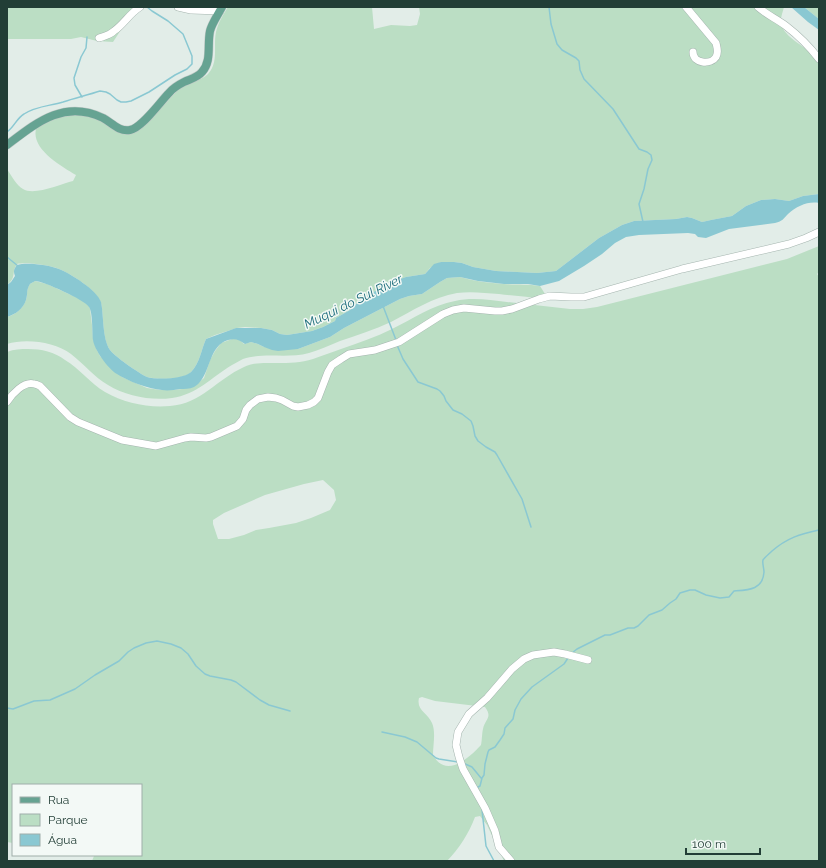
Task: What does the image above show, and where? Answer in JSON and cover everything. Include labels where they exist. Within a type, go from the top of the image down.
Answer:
[{"type":"main road","points":[[7,145],[36,123],[66,112],[82,112],[94,115],[122,130],[136,128],[175,87],[202,72],[208,62],[210,31],[221,9]]},
{"type":"street","points":[[99,38],[115,31],[130,14],[140,7]]},
{"type":"street","points":[[178,7],[191,10],[221,9]]},
{"type":"street","points":[[686,7],[716,43],[718,51],[717,56],[713,60],[707,62],[702,62],[694,58],[693,52]]},
{"type":"street","points":[[758,7],[796,34],[807,44],[819,59]]},
{"type":"street","points":[[7,402],[24,385],[34,384],[40,386],[70,417],[78,422],[122,440],[156,446],[191,437],[211,437],[237,426],[243,419],[246,410],[258,399],[268,397],[276,398],[298,407],[314,402],[318,398],[332,365],[341,359],[349,354],[375,350],[399,342],[443,314],[453,310],[464,308],[502,311],[550,296],[584,296],[682,269],[797,242],[819,232]]},
{"type":"street","points":[[511,861],[499,847],[495,830],[489,815],[463,769],[456,745],[458,732],[469,714],[487,698],[524,659],[533,655],[554,652],[588,660]]},
{"type":"green space","points":[[7,7],[136,7],[113,42],[97,41],[81,37],[71,39],[7,39]]},
{"type":"green space","points":[[228,7],[372,7],[374,29],[391,25],[417,25],[420,14],[419,7],[784,7],[781,23],[786,33],[819,57],[819,194],[803,196],[789,201],[775,199],[761,200],[746,206],[732,216],[702,222],[687,217],[634,221],[622,225],[599,238],[556,271],[537,273],[496,271],[473,267],[462,263],[441,262],[430,268],[425,274],[406,277],[362,298],[350,310],[336,318],[335,321],[323,327],[312,331],[287,335],[261,328],[237,328],[206,339],[196,365],[188,375],[170,379],[147,377],[127,365],[110,350],[104,334],[102,308],[99,298],[77,279],[64,271],[55,268],[38,264],[21,263],[17,264],[12,280],[7,285],[7,169],[14,180],[23,189],[28,191],[55,187],[73,181],[76,175],[55,162],[48,156],[38,143],[36,129],[48,122],[62,117],[84,116],[91,117],[132,134],[138,131],[178,90],[208,74],[215,59],[215,37],[217,29]]},
{"type":"green space","points":[[804,7],[819,7],[819,19]]},
{"type":"green space","points":[[819,246],[819,272],[817,274],[819,277],[819,861],[504,861],[487,825],[480,816],[475,817],[470,829],[456,851],[447,861],[92,861],[94,856],[142,856],[142,784],[12,784],[12,843],[7,842],[7,352],[28,349],[43,350],[61,357],[112,396],[136,404],[170,406],[191,401],[234,372],[248,365],[260,363],[295,362],[313,359],[380,335],[430,309],[447,303],[468,299],[481,299],[570,309],[597,307],[787,259]],"holes":[[[323,480],[334,490],[336,500],[330,510],[296,523],[256,530],[229,539],[218,539],[213,520],[224,513],[265,495]],[[422,697],[435,701],[485,707],[488,714],[488,718],[483,729],[481,745],[464,760],[451,766],[438,762],[433,755],[434,734],[432,723],[419,706],[419,698]]]},
{"type":"green space","points":[[460,277],[493,283],[540,286],[545,294],[544,299],[478,292],[462,292],[448,295],[423,305],[385,325],[309,353],[301,355],[259,356],[243,359],[204,385],[189,393],[164,399],[139,397],[115,389],[98,378],[71,354],[49,344],[23,341],[7,344],[7,317],[17,312],[22,307],[26,300],[30,284],[35,281],[47,284],[82,300],[89,306],[93,339],[97,350],[100,356],[122,377],[147,388],[160,390],[182,389],[198,383],[204,378],[210,360],[221,343],[232,339],[239,339],[244,344],[251,342],[264,347],[298,349],[330,337],[344,328],[400,299],[422,294],[447,278]]},
{"type":"water","points":[[791,7],[804,7],[819,19],[819,30],[808,22]]},
{"type":"water","points":[[819,194],[819,203],[807,203],[799,206],[791,211],[781,221],[775,223],[729,229],[706,238],[688,233],[626,237],[559,281],[540,286],[528,284],[504,284],[460,277],[447,278],[422,294],[400,299],[344,328],[330,337],[298,349],[278,351],[251,342],[245,344],[241,341],[233,339],[228,340],[217,347],[203,378],[194,387],[189,389],[166,390],[151,388],[132,382],[113,371],[102,358],[94,344],[89,307],[64,291],[35,281],[30,284],[28,288],[26,300],[21,309],[7,317],[7,285],[15,276],[14,270],[17,265],[38,264],[59,269],[83,283],[99,297],[102,308],[104,333],[107,345],[112,353],[127,365],[147,377],[163,379],[177,377],[191,372],[198,361],[206,339],[236,328],[261,328],[287,335],[312,331],[335,321],[336,318],[350,310],[362,298],[395,281],[406,277],[425,274],[434,264],[441,262],[462,263],[473,267],[496,271],[537,273],[556,271],[599,238],[622,225],[634,221],[687,217],[702,222],[732,216],[746,206],[761,200],[775,199],[789,201],[803,196]]},
{"type":"waterway","points":[[7,132],[12,128],[17,120],[33,109],[100,91],[110,94],[121,102],[131,101],[187,69],[192,64],[192,56],[183,34],[168,21],[147,7]]},
{"type":"waterway","points":[[549,7],[551,24],[557,44],[562,50],[579,61],[580,70],[584,79],[613,109],[639,149],[651,155],[652,160],[648,169],[639,204],[643,222]]},
{"type":"waterway","points":[[82,97],[75,85],[74,78],[81,57],[86,48],[87,37]]},
{"type":"waterway","points":[[7,257],[18,266]]},
{"type":"waterway","points":[[383,306],[396,340]]},
{"type":"waterway","points":[[397,345],[403,359],[418,382],[440,391],[453,410],[462,414],[471,421],[478,441],[495,452],[522,499],[531,527]]},
{"type":"waterway","points":[[572,653],[605,635],[610,635],[638,626],[649,615],[662,610],[676,599],[680,593],[695,590],[706,595],[720,598],[729,597],[734,591],[754,588],[758,586],[763,578],[763,560],[772,551],[794,537],[819,530]]},
{"type":"waterway","points":[[7,708],[13,709],[34,701],[50,700],[75,689],[119,661],[134,648],[146,643],[157,641],[181,648],[205,674],[236,682],[269,705],[290,711]]},
{"type":"waterway","points":[[477,790],[484,775],[488,752],[495,747],[504,734],[505,728],[513,719],[515,710],[521,699],[532,687],[564,664],[568,658]]},
{"type":"waterway","points":[[382,732],[405,737],[417,742],[436,758],[458,762]]},
{"type":"waterway","points":[[463,763],[472,767],[481,778]]},
{"type":"waterway","points":[[482,810],[486,846],[494,861]]},
{"type":"water label","name":"Muqui do Sul River","points":[[353,301]]}]
